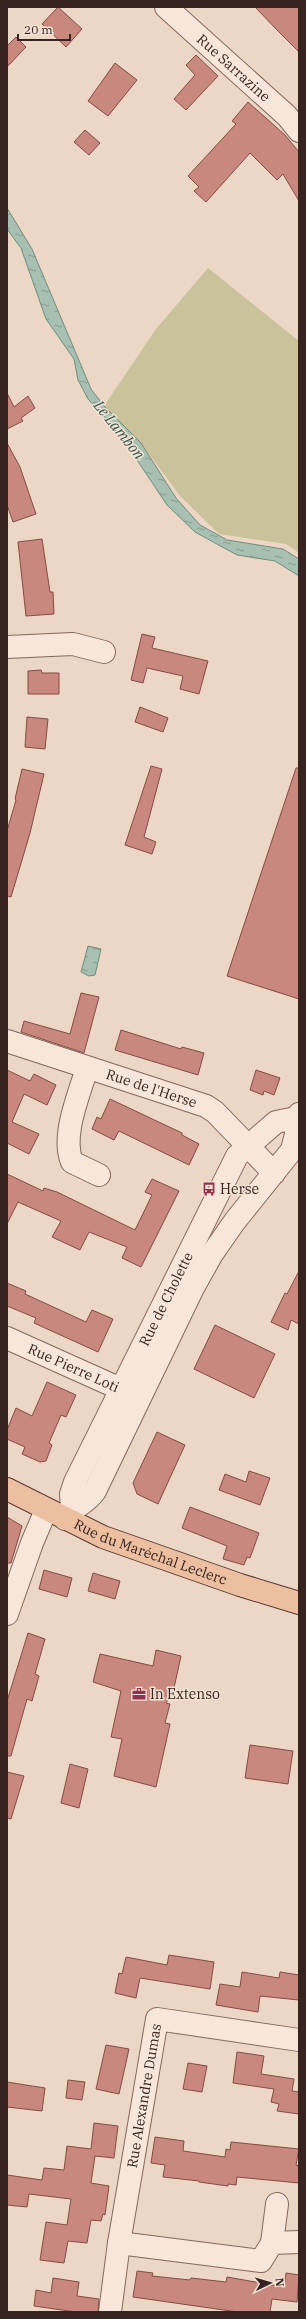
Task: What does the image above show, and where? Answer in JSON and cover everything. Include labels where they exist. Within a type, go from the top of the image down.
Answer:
[{"type":"main road","name":"Rue du Maréchal Leclerc","points":[[7,1489],[61,1512],[108,1538],[240,1585],[299,1603]]},
{"type":"street","name":"Rue Sarrazine","points":[[166,7],[287,116],[299,131]]},
{"type":"street","points":[[7,647],[73,644],[104,652]]},
{"type":"street","name":"Rue de l'Herse","points":[[7,1041],[206,1106],[215,1112],[274,1173]]},
{"type":"street","points":[[87,1068],[68,1136],[67,1151],[72,1162],[99,1175]]},
{"type":"street","name":"Rue de Cholette","points":[[61,1512],[71,1494],[75,1482],[130,1394],[212,1254],[235,1221],[292,1150],[298,1117],[276,1122],[237,1156],[130,1394]]},
{"type":"street","name":"Rue Pierre Loti","points":[[7,1338],[106,1381],[130,1394]]},
{"type":"street","points":[[7,1614],[32,1543],[61,1512]]},
{"type":"street","name":"Rue Alexandre Dumas","points":[[110,2312],[119,2243],[158,2019],[299,2040]]},
{"type":"street","points":[[119,2243],[261,2261],[272,2243],[277,2204]]},
{"type":"street","points":[[272,2243],[299,2242]]},
{"type":"shaded area","points":[[208,268],[299,341],[299,553],[286,544],[219,534],[180,496],[141,443],[104,406],[156,329]]},
{"type":"water","name":"Le Lambon","points":[[7,208],[32,249],[91,389],[104,406],[141,443],[176,498],[200,525],[227,540],[283,549],[299,559],[299,576],[275,561],[237,555],[195,532],[167,505],[119,433],[88,399],[78,380],[74,359],[46,319],[21,248],[7,229]]},
{"type":"water","points":[[88,946],[101,949],[95,975],[89,976],[81,972]]},
{"type":"building","points":[[58,7],[82,29],[66,47],[42,24]]},
{"type":"building","points":[[255,7],[299,7],[299,52],[280,33]]},
{"type":"building","points":[[16,37],[26,47],[7,67],[7,46]]},
{"type":"building","points":[[196,55],[218,76],[186,110],[174,99],[195,75],[186,65]]},
{"type":"building","points":[[115,63],[137,80],[108,116],[88,101]]},
{"type":"building","points":[[248,102],[285,135],[299,152],[299,201],[283,174],[277,180],[250,153],[206,202],[194,191],[199,187],[188,176],[236,124],[232,121]]},
{"type":"building","points":[[85,130],[100,143],[89,155],[74,142]]},
{"type":"building","points":[[7,393],[14,407],[28,396],[35,408],[21,418],[23,421],[7,429]]},
{"type":"building","points":[[7,443],[20,467],[36,514],[13,522],[7,505]]},
{"type":"building","points":[[42,539],[50,592],[53,592],[54,614],[26,616],[18,542]]},
{"type":"building","points":[[142,634],[155,637],[152,648],[208,661],[199,694],[180,689],[183,676],[147,668],[143,683],[131,680]]},
{"type":"building","points":[[41,670],[42,673],[59,673],[59,694],[28,694],[28,671]]},
{"type":"building","points":[[140,707],[168,718],[163,732],[135,722]]},
{"type":"building","points":[[27,717],[48,719],[45,749],[25,747]]},
{"type":"building","points":[[151,766],[162,769],[144,837],[156,842],[152,854],[125,845]]},
{"type":"building","points":[[296,768],[299,768],[299,999],[227,976]]},
{"type":"building","points":[[22,769],[44,774],[30,833],[11,897],[7,896],[7,831],[16,800]]},
{"type":"building","points":[[81,993],[99,997],[84,1053],[21,1032],[24,1021],[70,1034]]},
{"type":"building","points":[[121,1030],[181,1049],[182,1047],[204,1053],[198,1075],[115,1050]]},
{"type":"building","points":[[7,1070],[30,1081],[34,1074],[56,1085],[47,1105],[24,1094],[12,1122],[39,1134],[29,1154],[7,1143]]},
{"type":"building","points":[[256,1070],[280,1078],[274,1095],[264,1091],[263,1095],[250,1090]]},
{"type":"building","points":[[110,1099],[182,1133],[182,1135],[199,1144],[189,1165],[119,1131],[114,1140],[92,1129],[97,1117],[101,1119]]},
{"type":"building","points":[[7,1174],[43,1191],[44,1188],[57,1192],[135,1230],[152,1195],[145,1192],[152,1179],[179,1191],[141,1267],[122,1258],[127,1247],[89,1232],[80,1250],[52,1237],[61,1221],[18,1202],[7,1224]]},
{"type":"building","points":[[299,1271],[299,1324],[291,1320],[288,1330],[271,1322],[285,1293],[287,1294]]},
{"type":"building","points":[[7,1283],[26,1291],[25,1294],[86,1322],[92,1310],[113,1319],[98,1352],[34,1323],[36,1318],[7,1306]]},
{"type":"building","points":[[215,1325],[275,1354],[254,1398],[194,1369]]},
{"type":"building","points":[[47,1382],[76,1395],[66,1417],[61,1415],[49,1443],[52,1445],[46,1461],[40,1462],[22,1454],[25,1447],[7,1439],[7,1430],[16,1408],[32,1416]]},
{"type":"building","points":[[157,1432],[185,1445],[158,1504],[137,1494],[133,1483]]},
{"type":"building","points":[[249,1471],[270,1478],[260,1505],[219,1490],[225,1474],[246,1482]]},
{"type":"building","points":[[190,1507],[259,1533],[250,1558],[247,1557],[244,1565],[223,1559],[227,1546],[182,1528]]},
{"type":"building","points":[[7,1517],[22,1526],[11,1563],[7,1563]]},
{"type":"building","points":[[44,1570],[72,1578],[67,1597],[39,1589]]},
{"type":"building","points":[[93,1573],[120,1581],[115,1599],[88,1591]]},
{"type":"building","points":[[28,1633],[45,1639],[35,1674],[39,1676],[32,1701],[27,1699],[11,1756],[7,1756],[7,1701]]},
{"type":"building","points":[[156,1650],[181,1656],[174,1688],[166,1703],[170,1704],[165,1723],[170,1724],[156,1787],[114,1776],[122,1739],[111,1737],[121,1691],[93,1682],[100,1654],[153,1666]]},
{"type":"building","points":[[250,1745],[293,1751],[288,1784],[245,1778]]},
{"type":"building","points":[[70,1764],[88,1769],[79,1808],[61,1803]]},
{"type":"building","points":[[7,1772],[24,1776],[11,1819],[7,1818]]},
{"type":"building","points":[[169,1955],[214,1962],[210,1989],[140,1978],[136,1998],[115,1993],[119,1973],[122,1974],[126,1957],[167,1965]]},
{"type":"building","points":[[242,1972],[279,1978],[280,1972],[299,1975],[299,2000],[260,1996],[258,2012],[216,2005],[220,1984],[240,1987]]},
{"type":"building","points":[[106,2045],[129,2049],[119,2094],[96,2089]]},
{"type":"building","points":[[237,2052],[264,2056],[261,2074],[294,2079],[292,2091],[299,2092],[299,2114],[277,2111],[279,2104],[271,2102],[274,2089],[233,2083]]},
{"type":"building","points":[[188,2063],[207,2066],[202,2092],[183,2089]]},
{"type":"building","points":[[68,2080],[85,2082],[82,2100],[66,2098]]},
{"type":"building","points":[[7,2082],[45,2088],[42,2111],[7,2107]]},
{"type":"building","points":[[94,2123],[118,2126],[114,2158],[95,2156],[91,2183],[109,2186],[105,2215],[103,2214],[101,2221],[91,2220],[87,2243],[68,2241],[64,2263],[40,2260],[46,2222],[67,2225],[71,2199],[29,2194],[27,2207],[7,2205],[7,2175],[42,2180],[44,2168],[64,2170],[67,2146],[91,2149]]},
{"type":"building","points":[[155,2137],[184,2141],[183,2151],[225,2157],[226,2149],[230,2150],[231,2142],[299,2149],[296,2165],[299,2166],[299,2183],[237,2177],[236,2185],[228,2184],[228,2186],[163,2177],[165,2165],[151,2163]]},
{"type":"building","points":[[137,2271],[153,2273],[152,2276],[190,2280],[191,2278],[226,2282],[227,2277],[284,2287],[286,2273],[299,2275],[297,2302],[272,2299],[270,2312],[238,2312],[133,2297]]},
{"type":"building","points":[[53,2278],[79,2282],[77,2296],[99,2299],[98,2312],[76,2312],[34,2306],[36,2290],[51,2293]]},
{"type":"place","name":"Herse","points":[[209,1189]]},
{"type":"place","name":"In Extenso","points":[[139,1694]]}]
